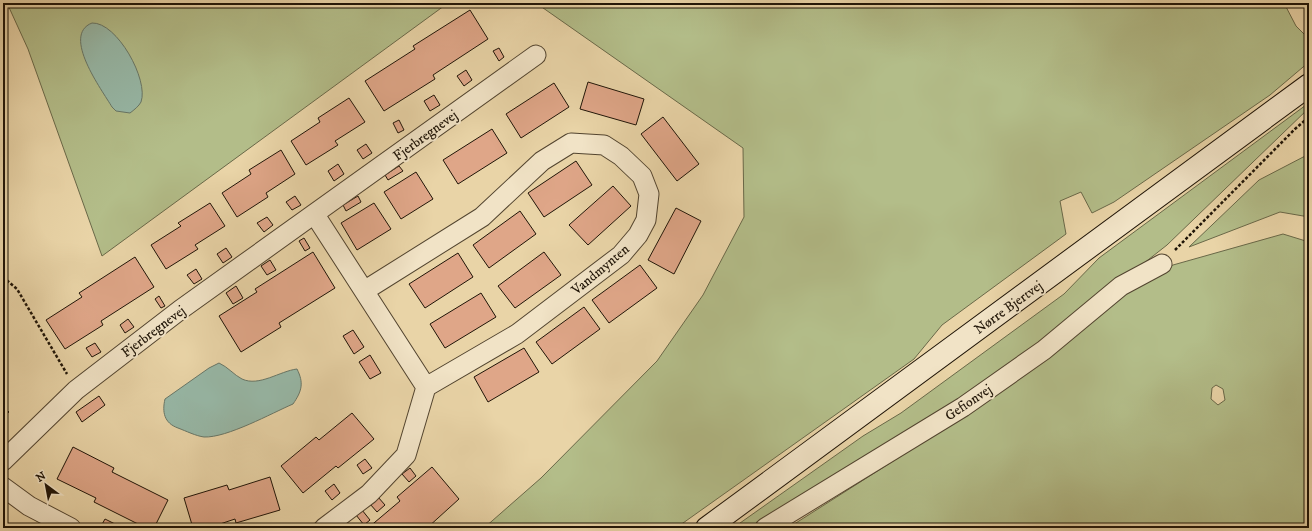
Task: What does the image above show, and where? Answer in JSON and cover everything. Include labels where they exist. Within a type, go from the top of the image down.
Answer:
[{"type":"main road","name":"Nørre Bjertvej","points":[[707,528],[1309,85]]},
{"type":"street","name":"Fjerbregnevej","points":[[3,461],[76,390],[180,310],[536,55]]},
{"type":"street","name":"Vandmynten","points":[[364,291],[482,217],[542,161],[571,144],[604,145],[622,156],[642,176],[648,194],[646,220],[638,235],[621,255],[517,334],[426,387]]},
{"type":"street","points":[[314,215],[426,387],[406,455],[369,494],[324,528]]},
{"type":"street","name":"Gefionvej","points":[[765,528],[963,407],[1044,350],[1121,286],[1162,264]]},
{"type":"street","points":[[3,487],[29,506],[71,528]]},
{"type":"path","points":[[1162,264],[1295,129],[1309,117]]},
{"type":"path","points":[[3,277],[17,289],[76,390]]},
{"type":"green space","points":[[7,3],[448,3],[102,256],[28,49]]},
{"type":"green space","points":[[536,3],[1284,3],[1296,26],[1309,39],[1309,62],[1270,95],[1114,202],[1092,213],[1081,192],[1060,201],[1066,234],[942,325],[914,359],[676,528],[484,528],[541,478],[657,361],[703,295],[744,217],[743,148]]},
{"type":"green space","points":[[1306,105],[1309,105],[1309,108],[1167,245],[981,387],[892,441],[755,528],[733,528],[863,436],[901,413],[1064,294],[1099,258]]},
{"type":"green space","points":[[1309,154],[1309,217],[1280,212],[1189,247],[1259,180]]},
{"type":"green space","points":[[1283,234],[1309,242],[1309,528],[788,528],[992,398],[1112,300],[1173,265]],"holes":[[[1216,385],[1223,389],[1225,400],[1218,405],[1211,399],[1212,388]]]},
{"type":"shaded area","points":[[92,23],[102,25],[121,42],[136,67],[142,92],[141,102],[130,113],[116,111],[112,107],[93,76],[87,63],[82,50],[81,39],[84,29]]},
{"type":"shaded area","points":[[219,363],[242,379],[249,381],[262,380],[297,369],[301,379],[300,391],[293,404],[225,434],[204,437],[194,435],[173,426],[167,420],[164,413],[165,399],[209,368]]},
{"type":"building","points":[[470,10],[488,39],[433,75],[435,79],[384,111],[365,81],[415,49],[413,46]]},
{"type":"building","points":[[499,48],[504,57],[499,61],[493,51]]},
{"type":"building","points":[[466,70],[472,80],[464,86],[457,76]]},
{"type":"building","points":[[588,82],[644,99],[636,125],[580,109]]},
{"type":"building","points":[[554,83],[569,107],[521,138],[506,114]]},
{"type":"building","points":[[434,95],[440,105],[430,111],[424,101]]},
{"type":"building","points":[[349,98],[365,122],[335,141],[338,145],[306,165],[291,141],[320,122],[318,118]]},
{"type":"building","points":[[663,117],[699,164],[677,181],[641,134]]},
{"type":"building","points":[[399,120],[404,130],[398,133],[393,123]]},
{"type":"building","points":[[492,129],[507,153],[458,184],[443,160]]},
{"type":"building","points":[[366,144],[372,153],[363,159],[357,150]]},
{"type":"building","points":[[281,150],[295,174],[266,193],[268,197],[237,217],[222,193],[251,174],[249,170]]},
{"type":"building","points":[[576,161],[592,185],[544,217],[528,193]]},
{"type":"building","points":[[338,164],[344,174],[334,181],[328,171]]},
{"type":"building","points":[[399,166],[403,171],[388,180],[385,175]]},
{"type":"building","points":[[416,172],[433,199],[401,219],[384,192]]},
{"type":"building","points":[[613,186],[631,206],[588,245],[569,225]]},
{"type":"building","points":[[295,196],[301,205],[292,210],[286,202]]},
{"type":"building","points":[[358,196],[361,202],[346,211],[343,205]]},
{"type":"building","points":[[210,203],[225,226],[195,245],[198,249],[166,269],[151,245],[181,226],[178,223]]},
{"type":"building","points":[[374,203],[391,229],[357,250],[341,223]]},
{"type":"building","points":[[676,208],[701,221],[674,274],[648,260]]},
{"type":"building","points":[[520,211],[536,234],[489,268],[473,245]]},
{"type":"building","points":[[267,217],[273,225],[264,232],[257,223]]},
{"type":"building","points":[[304,238],[310,248],[305,251],[299,241]]},
{"type":"building","points":[[226,248],[232,257],[223,263],[217,254]]},
{"type":"building","points":[[313,252],[335,288],[279,323],[281,327],[241,352],[219,316],[257,292],[255,289]]},
{"type":"building","points":[[544,252],[561,275],[515,308],[498,286]]},
{"type":"building","points":[[458,253],[473,277],[425,308],[409,284]]},
{"type":"building","points":[[135,257],[154,287],[101,321],[103,325],[65,349],[46,320],[82,297],[79,293]]},
{"type":"building","points":[[270,260],[276,270],[267,275],[261,266]]},
{"type":"building","points":[[640,265],[657,288],[609,323],[592,300]]},
{"type":"building","points":[[196,269],[202,279],[194,284],[187,275]]},
{"type":"building","points":[[236,286],[243,298],[233,304],[226,293]]},
{"type":"building","points":[[481,293],[496,317],[445,348],[430,324]]},
{"type":"building","points":[[159,296],[165,306],[161,308],[155,299]]},
{"type":"building","points":[[584,307],[600,329],[552,364],[536,342]]},
{"type":"building","points":[[128,319],[134,327],[125,333],[120,325]]},
{"type":"building","points":[[353,330],[364,347],[354,354],[343,336]]},
{"type":"building","points":[[95,343],[101,352],[92,357],[86,348]]},
{"type":"building","points":[[524,348],[539,372],[488,402],[474,377]]},
{"type":"building","points":[[370,355],[381,373],[370,379],[359,362]]},
{"type":"building","points":[[99,396],[105,405],[82,422],[76,412]]},
{"type":"building","points":[[3,406],[9,412],[3,417]]},
{"type":"building","points":[[352,413],[374,439],[338,468],[336,466],[303,493],[281,466],[316,437],[319,440]]},
{"type":"building","points":[[73,447],[114,468],[112,472],[168,500],[154,528],[146,528],[94,502],[96,498],[57,479]]},
{"type":"building","points":[[365,459],[372,468],[363,474],[357,465]]},
{"type":"building","points":[[432,467],[459,499],[427,528],[368,528],[400,501],[397,497]]},
{"type":"building","points":[[410,468],[416,476],[409,482],[402,474]]},
{"type":"building","points":[[270,477],[280,510],[236,523],[235,519],[208,528],[193,528],[184,498],[227,485],[229,490]]},
{"type":"building","points":[[334,484],[340,493],[332,500],[325,491]]},
{"type":"building","points":[[378,497],[385,505],[377,512],[370,504]]},
{"type":"building","points":[[362,510],[370,520],[364,525],[356,515]]},
{"type":"building","points":[[105,519],[115,524],[113,528],[100,528]]}]
